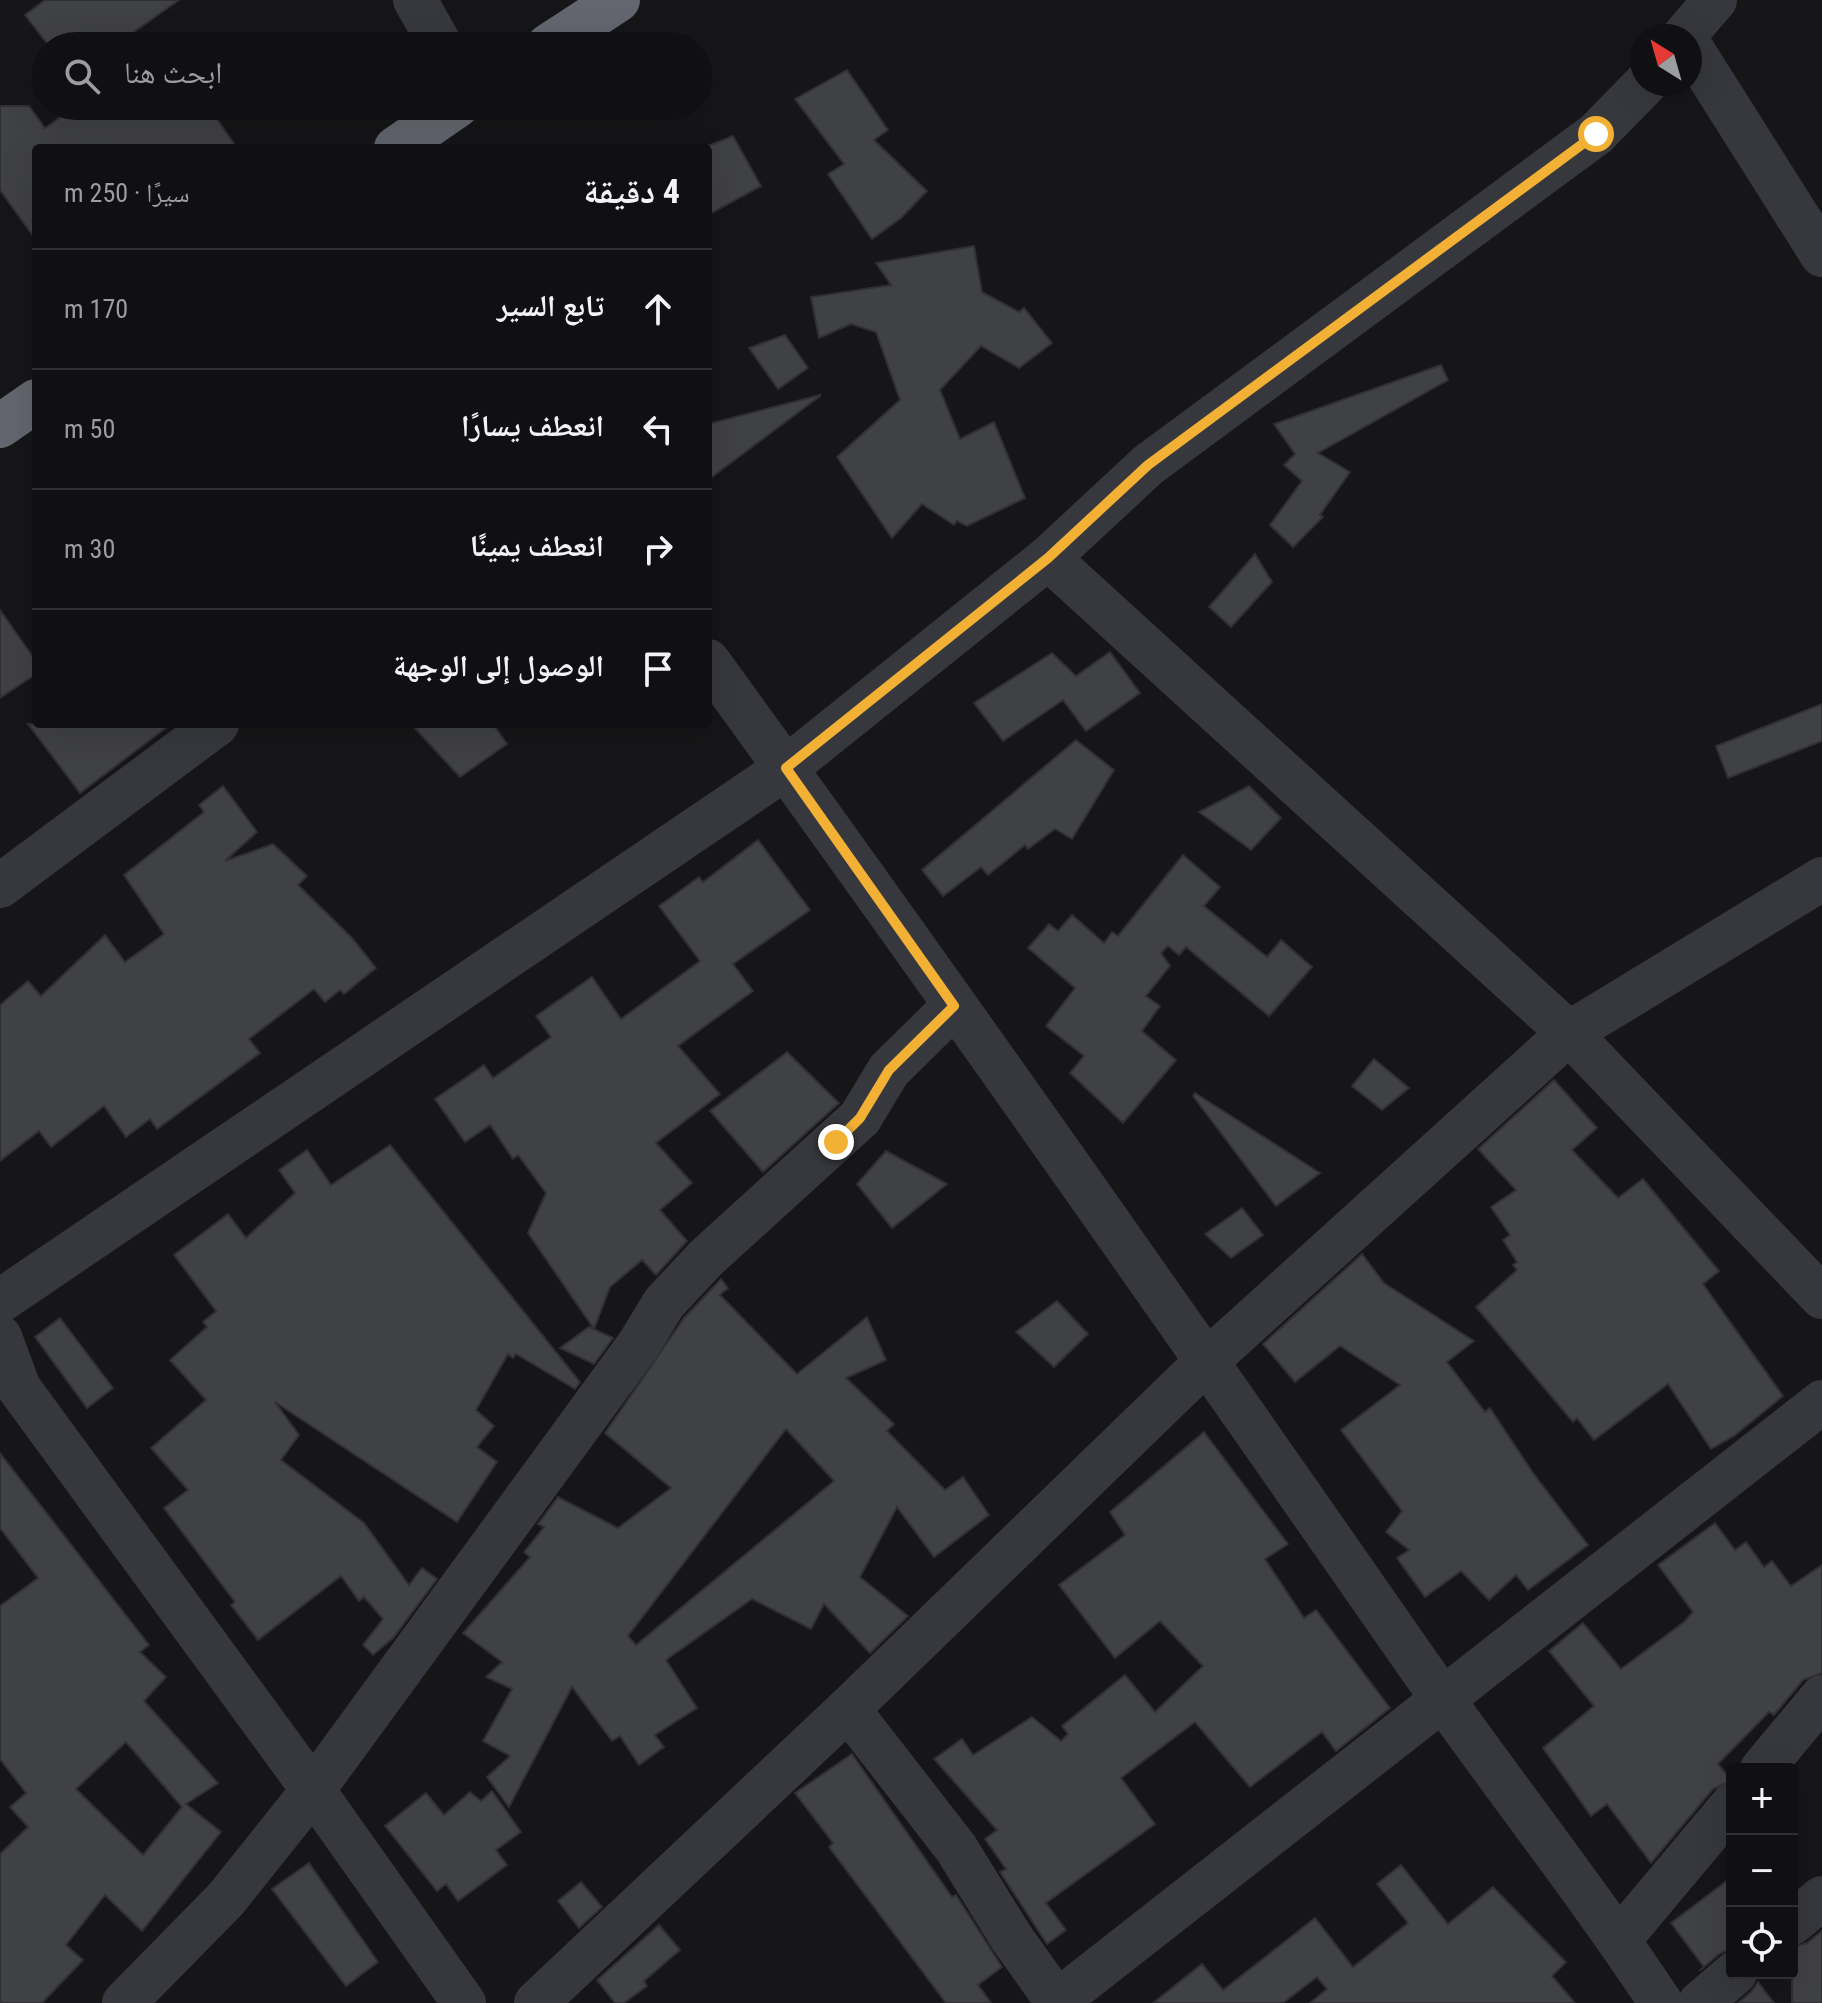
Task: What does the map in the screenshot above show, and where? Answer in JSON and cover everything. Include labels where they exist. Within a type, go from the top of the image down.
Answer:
[{"type":"highway","points":[[569,32],[618,0]]},
{"type":"highway","points":[[402,144],[437,120]]},
{"type":"highway","points":[[0,426],[32,404]]},
{"type":"street","points":[[415,0],[433,32]]},
{"type":"street","points":[[1694,24],[1715,0]]},
{"type":"street","points":[[1702,65],[1822,255]]},
{"type":"street","points":[[0,1301],[786,768],[1048,558],[1148,465],[1596,134],[1633,96]]},
{"type":"street","points":[[1048,558],[1569,1033],[1822,1297]]},
{"type":"street","points":[[712,666],[1661,2003]]},
{"type":"street","points":[[0,886],[212,728]]},
{"type":"street","points":[[536,2003],[848,1709],[1207,1361],[1569,1033],[1822,879]]},
{"type":"street","points":[[124,2003],[226,1899],[313,1790],[639,1344],[664,1303],[706,1258],[860,1118],[889,1070],[954,1006]]},
{"type":"street","points":[[0,1337],[19,1388],[313,1790],[464,2003]]},
{"type":"street","points":[[848,1709],[956,1848],[1011,1937],[1057,2003],[1822,1402]]},
{"type":"street","points":[[1767,1763],[1822,1697]]},
{"type":"street","points":[[1619,1940],[1726,1812]]},
{"type":"street","points":[[1798,1918],[1822,1898]]},
{"type":"street","points":[[1700,2003],[1728,1979]]},
{"type":"building","points":[[45,0],[179,0],[134,32],[38,32],[25,15]]},
{"type":"building","points":[[847,70],[888,130],[874,140],[927,191],[901,218],[872,239],[828,174],[844,164],[795,99]]},
{"type":"building","points":[[0,106],[29,106],[32,120],[39,120],[45,128],[56,120],[218,120],[234,144],[32,144],[32,234],[0,190]]},
{"type":"building","points":[[733,136],[761,186],[712,213],[712,144]]},
{"type":"building","points":[[974,246],[982,292],[1019,312],[1024,308],[1052,343],[1019,368],[981,346],[940,390],[960,439],[994,422],[1025,498],[967,526],[957,521],[954,525],[922,504],[892,538],[837,457],[900,400],[876,332],[851,324],[819,338],[811,297],[891,285],[876,263]]},
{"type":"building","points":[[785,335],[808,368],[778,389],[749,348]]},
{"type":"building","points":[[1441,365],[1448,380],[1318,453],[1350,472],[1320,515],[1323,517],[1293,547],[1270,525],[1302,481],[1284,465],[1295,454],[1274,424]]},
{"type":"building","points":[[820,395],[712,477],[712,423]]},
{"type":"building","points":[[1255,554],[1272,582],[1231,627],[1209,607]]},
{"type":"building","points":[[0,610],[32,655],[32,677],[0,698]]},
{"type":"building","points":[[1110,652],[1140,693],[1086,731],[1063,700],[1003,741],[974,703],[1052,653],[1076,676]]},
{"type":"building","points":[[1822,704],[1822,741],[1728,778],[1716,746]]},
{"type":"building","points":[[28,724],[32,724],[32,728],[166,728],[80,793]]},
{"type":"building","points":[[415,728],[496,728],[507,744],[460,777]]},
{"type":"building","points":[[1076,740],[1114,770],[1072,839],[1055,829],[1028,849],[1025,845],[988,875],[981,867],[943,896],[922,870]]},
{"type":"building","points":[[223,786],[257,832],[225,861],[273,844],[307,876],[298,885],[352,938],[376,968],[344,994],[340,990],[325,1002],[314,989],[249,1039],[260,1053],[157,1129],[150,1119],[126,1137],[104,1106],[51,1147],[39,1131],[0,1161],[0,1005],[28,981],[41,996],[105,935],[125,962],[164,934],[124,875],[204,812],[199,805]]},
{"type":"building","points":[[1249,786],[1281,818],[1251,850],[1199,812]]},
{"type":"building","points":[[758,840],[810,910],[733,964],[753,991],[678,1046],[720,1094],[656,1143],[692,1183],[660,1210],[687,1241],[656,1275],[642,1260],[610,1287],[594,1329],[528,1233],[546,1193],[518,1155],[513,1159],[490,1125],[465,1142],[435,1099],[484,1065],[493,1078],[551,1037],[536,1016],[592,977],[621,1019],[700,961],[659,906],[699,877],[703,882]]},
{"type":"building","points":[[1183,855],[1220,887],[1204,906],[1267,957],[1281,940],[1312,967],[1269,1016],[1186,947],[1179,955],[1168,946],[1161,953],[1170,966],[1146,996],[1160,1006],[1142,1031],[1176,1060],[1123,1123],[1070,1073],[1084,1056],[1046,1026],[1075,988],[1028,948],[1049,924],[1058,931],[1072,915],[1104,943],[1112,932],[1118,936]]},
{"type":"building","points":[[787,1052],[839,1103],[763,1172],[710,1111]]},
{"type":"building","points":[[1374,1059],[1409,1088],[1382,1110],[1352,1086]]},
{"type":"building","points":[[1554,1080],[1597,1128],[1572,1150],[1618,1198],[1643,1179],[1719,1271],[1703,1284],[1783,1396],[1734,1436],[1711,1449],[1668,1384],[1594,1440],[1577,1418],[1573,1422],[1476,1307],[1517,1270],[1513,1265],[1517,1262],[1503,1240],[1510,1235],[1491,1207],[1516,1190],[1478,1149]]},
{"type":"building","points":[[1195,1093],[1320,1173],[1276,1206],[1193,1096]]},
{"type":"building","points":[[390,1145],[580,1382],[575,1389],[516,1354],[513,1358],[508,1354],[476,1410],[494,1426],[477,1447],[497,1462],[457,1522],[275,1402],[299,1435],[281,1460],[364,1523],[409,1585],[422,1568],[437,1579],[393,1638],[373,1655],[363,1645],[383,1619],[364,1597],[359,1601],[341,1576],[258,1640],[231,1605],[235,1602],[164,1508],[188,1490],[151,1448],[206,1400],[170,1360],[207,1327],[203,1322],[216,1311],[174,1255],[228,1214],[246,1238],[295,1193],[279,1170],[307,1150],[331,1185]]},
{"type":"building","points":[[886,1151],[947,1184],[892,1228],[857,1184]]},
{"type":"building","points":[[1242,1208],[1263,1235],[1231,1258],[1205,1234]]},
{"type":"building","points":[[1362,1254],[1384,1283],[1474,1341],[1447,1362],[1485,1412],[1490,1408],[1533,1473],[1588,1545],[1528,1590],[1516,1575],[1489,1600],[1461,1571],[1425,1597],[1397,1558],[1409,1550],[1386,1532],[1402,1511],[1341,1430],[1400,1385],[1340,1346],[1295,1382],[1263,1344]]},
{"type":"building","points":[[721,1279],[728,1288],[720,1295],[797,1374],[867,1317],[886,1360],[846,1378],[894,1424],[887,1431],[945,1490],[963,1477],[989,1515],[934,1557],[897,1507],[860,1577],[908,1616],[870,1653],[824,1604],[811,1629],[752,1599],[666,1660],[697,1708],[655,1735],[664,1747],[639,1765],[620,1736],[612,1741],[572,1687],[509,1807],[487,1777],[510,1756],[483,1741],[512,1689],[486,1677],[502,1662],[463,1633],[530,1557],[524,1552],[544,1527],[538,1524],[558,1497],[618,1528],[671,1488],[605,1433],[684,1318]],"holes":[[[786,1429],[834,1481],[636,1645],[628,1636]]]},
{"type":"building","points":[[1057,1301],[1088,1334],[1054,1367],[1016,1332]]},
{"type":"building","points":[[60,1318],[113,1388],[87,1408],[35,1337]]},
{"type":"building","points":[[589,1327],[613,1338],[594,1364],[560,1348]]},
{"type":"building","points":[[1204,1432],[1288,1544],[1265,1559],[1304,1618],[1316,1610],[1390,1708],[1336,1751],[1322,1732],[1250,1787],[1195,1722],[1121,1778],[1155,1824],[1046,1903],[1066,1930],[1047,1944],[1000,1872],[1006,1869],[985,1839],[997,1830],[934,1759],[962,1739],[973,1755],[1032,1717],[1061,1741],[1068,1734],[1062,1726],[1125,1675],[1155,1712],[1203,1666],[1160,1621],[1115,1658],[1059,1585],[1125,1535],[1110,1512]]},
{"type":"building","points":[[0,1453],[149,1645],[140,1652],[166,1677],[144,1701],[218,1783],[186,1804],[221,1832],[142,1931],[105,1895],[66,1945],[83,1960],[42,2003],[0,2003],[0,1854],[28,1827],[10,1807],[26,1793],[0,1759],[0,1606],[38,1578],[0,1528]],"holes":[[[126,1742],[182,1807],[143,1855],[76,1789]]]},
{"type":"building","points":[[1715,1523],[1735,1550],[1746,1542],[1764,1567],[1772,1561],[1791,1586],[1822,1565],[1822,1673],[1803,1680],[1774,1715],[1769,1712],[1718,1764],[1726,1774],[1726,1784],[1713,1789],[1651,1863],[1607,1804],[1591,1816],[1543,1748],[1594,1706],[1549,1651],[1583,1623],[1621,1669],[1693,1612],[1658,1565]]},
{"type":"building","points":[[852,1754],[952,1897],[956,1895],[1002,1967],[978,1985],[991,2003],[946,2003],[829,1847],[833,1843],[795,1793]]},
{"type":"building","points":[[492,1791],[521,1832],[496,1850],[507,1865],[458,1901],[446,1884],[437,1891],[385,1826],[426,1793],[444,1815],[470,1792],[481,1801]]},
{"type":"building","points":[[309,1863],[378,1962],[346,1986],[272,1889]]},
{"type":"building","points":[[1401,1865],[1448,1924],[1493,1887],[1566,1962],[1552,1976],[1575,2003],[1310,2003],[1327,1989],[1317,1977],[1283,2003],[1153,2003],[1202,1964],[1223,1990],[1315,1918],[1353,1967],[1408,1923],[1377,1884]]},
{"type":"building","points":[[581,1882],[602,1907],[579,1928],[558,1901]]},
{"type":"building","points":[[1726,1882],[1726,1951],[1704,1967],[1671,1923]]},
{"type":"building","points":[[659,1925],[680,1950],[644,1981],[647,1986],[624,2003],[615,2003],[597,1980]]},
{"type":"building","points":[[1822,1931],[1822,2003],[1792,2003],[1792,1979],[1798,1979],[1798,1945],[1807,1943]]},
{"type":"building","points":[[1758,1982],[1774,2003],[1738,2003],[1751,1992]]},
{"type":"route","points":[[836,1142],[860,1118],[889,1070],[954,1006],[786,768],[1048,558],[1148,465],[1596,134]]}]
